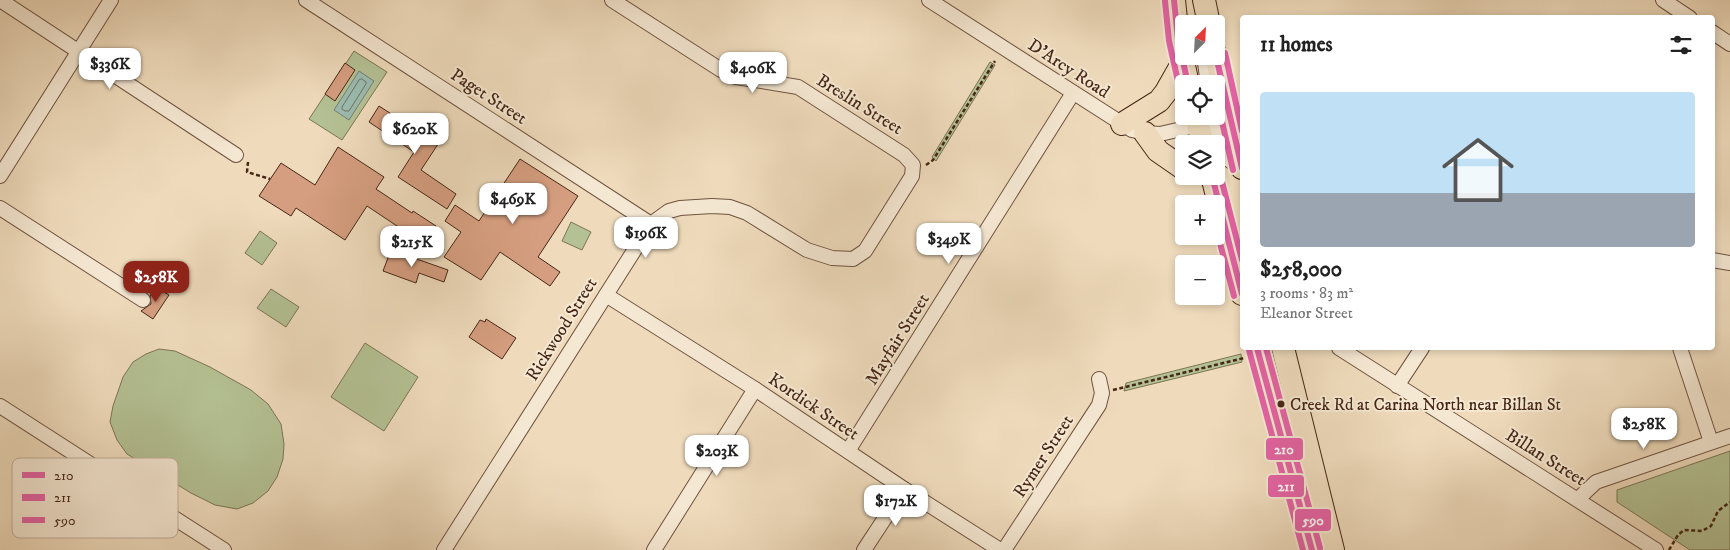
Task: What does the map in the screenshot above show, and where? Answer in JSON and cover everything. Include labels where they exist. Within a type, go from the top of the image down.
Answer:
[{"type":"main road","points":[[1174,0],[1176,15]]},
{"type":"main road","points":[[1204,0],[1207,15]]},
{"type":"main road","points":[[1122,124],[1159,101],[1180,65]]},
{"type":"main road","points":[[1218,65],[1240,159]]},
{"type":"main road","points":[[1145,133],[1158,151],[1175,163]]},
{"type":"main road","points":[[1214,185],[1240,286]]},
{"type":"main road","points":[[1262,350],[1312,550]]},
{"type":"main road","points":[[1283,350],[1333,550]]},
{"type":"street","points":[[0,0],[242,158]]},
{"type":"street","points":[[0,176],[110,0]]},
{"type":"street","name":"Paget Street","points":[[306,0],[651,224]]},
{"type":"street","name":"Breslin Street","points":[[612,0],[721,70],[736,77],[798,87],[904,155],[913,165],[912,176]]},
{"type":"street","name":"D'Arcy Road","points":[[929,0],[1132,130],[1165,134],[1201,125]]},
{"type":"street","points":[[1663,0],[1686,15]]},
{"type":"street","points":[[1715,34],[1730,44]]},
{"type":"street","name":"Mayfair Street","points":[[848,452],[1073,93]]},
{"type":"street","points":[[1201,125],[1214,130],[1226,158],[1240,167]]},
{"type":"street","name":"Rickwood Street","points":[[444,550],[651,224],[669,211],[680,208],[730,207],[747,213],[807,250],[832,258],[853,260],[865,251],[912,176]]},
{"type":"street","points":[[0,208],[142,300]]},
{"type":"street","points":[[1715,260],[1730,262]]},
{"type":"street","name":"Kordick Street","points":[[606,295],[755,389],[904,489],[1000,550]]},
{"type":"street","name":"Billan Street","points":[[1342,350],[1656,550]]},
{"type":"street","points":[[1397,386],[1421,350]]},
{"type":"street","points":[[1681,350],[1712,442]]},
{"type":"street","name":"Rymer Street","points":[[1004,550],[1099,405],[1100,386]]},
{"type":"street","points":[[654,550],[755,389]]},
{"type":"street","points":[[0,406],[81,458]]},
{"type":"street","points":[[1578,499],[1596,482],[1730,436]]},
{"type":"street","points":[[864,550],[904,489]]},
{"type":"street","points":[[178,520],[224,550]]},
{"type":"path","points":[[912,176],[933,160],[995,61]]},
{"type":"path","points":[[242,158],[247,172],[270,179]]},
{"type":"path","points":[[1100,386],[1244,358],[1260,350]]},
{"type":"path","points":[[1669,550],[1678,534],[1684,530],[1702,531],[1711,526],[1718,512],[1730,502]]},
{"type":"green space","points":[[354,51],[387,72],[342,140],[309,119]]},
{"type":"green space","points":[[990,62],[995,65],[936,161],[932,157]]},
{"type":"green space","points":[[571,222],[591,232],[582,250],[562,241]]},
{"type":"green space","points":[[260,231],[277,243],[262,265],[245,253]]},
{"type":"green space","points":[[271,289],[299,307],[286,327],[257,308]]},
{"type":"green space","points":[[365,343],[418,377],[384,431],[331,397]]},
{"type":"green space","points":[[159,349],[175,351],[210,367],[251,390],[268,404],[281,424],[284,444],[283,459],[277,477],[268,491],[253,503],[237,509],[215,505],[178,485],[178,458],[134,458],[127,454],[117,440],[110,422],[113,406],[123,377],[133,362]]},
{"type":"green space","points":[[1241,354],[1242,362],[1124,391],[1126,383]]},
{"type":"green space","points":[[1730,451],[1730,550],[1690,550],[1617,502],[1617,490]]},
{"type":"water","points":[[359,71],[374,81],[349,120],[334,110]]},
{"type":"building","points":[[345,63],[355,70],[335,101],[325,94]]},
{"type":"building","points":[[379,106],[424,135],[428,129],[442,138],[421,170],[456,194],[447,209],[398,177],[414,152],[369,122]]},
{"type":"building","points":[[338,147],[384,177],[376,189],[412,213],[413,211],[436,226],[424,244],[367,206],[345,240],[296,208],[291,216],[259,196],[281,163],[315,185]]},
{"type":"building","points":[[520,159],[578,196],[538,257],[560,272],[550,286],[500,252],[481,280],[444,257],[461,232],[445,221],[455,205],[479,221]]},
{"type":"building","points":[[391,250],[448,270],[444,282],[419,273],[416,283],[383,271]]},
{"type":"building","points":[[156,287],[169,295],[153,319],[141,311],[151,304],[150,296]]},
{"type":"building","points":[[486,319],[516,338],[502,359],[469,337],[480,320],[485,322]]},
{"type":"transit line","name":"210","points":[[1174,0],[1178,39],[1186,75]]},
{"type":"transit line","name":"211","points":[[1165,1],[1169,41],[1177,75]]},
{"type":"transit line","name":"590","points":[[1225,53],[1240,122]]},
{"type":"transit line","name":"210","points":[[1218,65],[1240,159]]},
{"type":"transit line","name":"211","points":[[1223,125],[1233,170]]},
{"type":"transit line","name":"210","points":[[1214,185],[1240,286]]},
{"type":"transit line","name":"590","points":[[1223,185],[1240,252]]},
{"type":"transit line","name":"211","points":[[1220,245],[1234,296]]},
{"type":"transit line","name":"211","points":[[1249,350],[1303,550]]},
{"type":"transit line","name":"210","points":[[1258,350],[1312,550]]},
{"type":"transit line","name":"590","points":[[1267,350],[1320,548]]},
{"type":"place","name":"Creek Rd at Carina North near Billan St","points":[[1281,404]]}]
